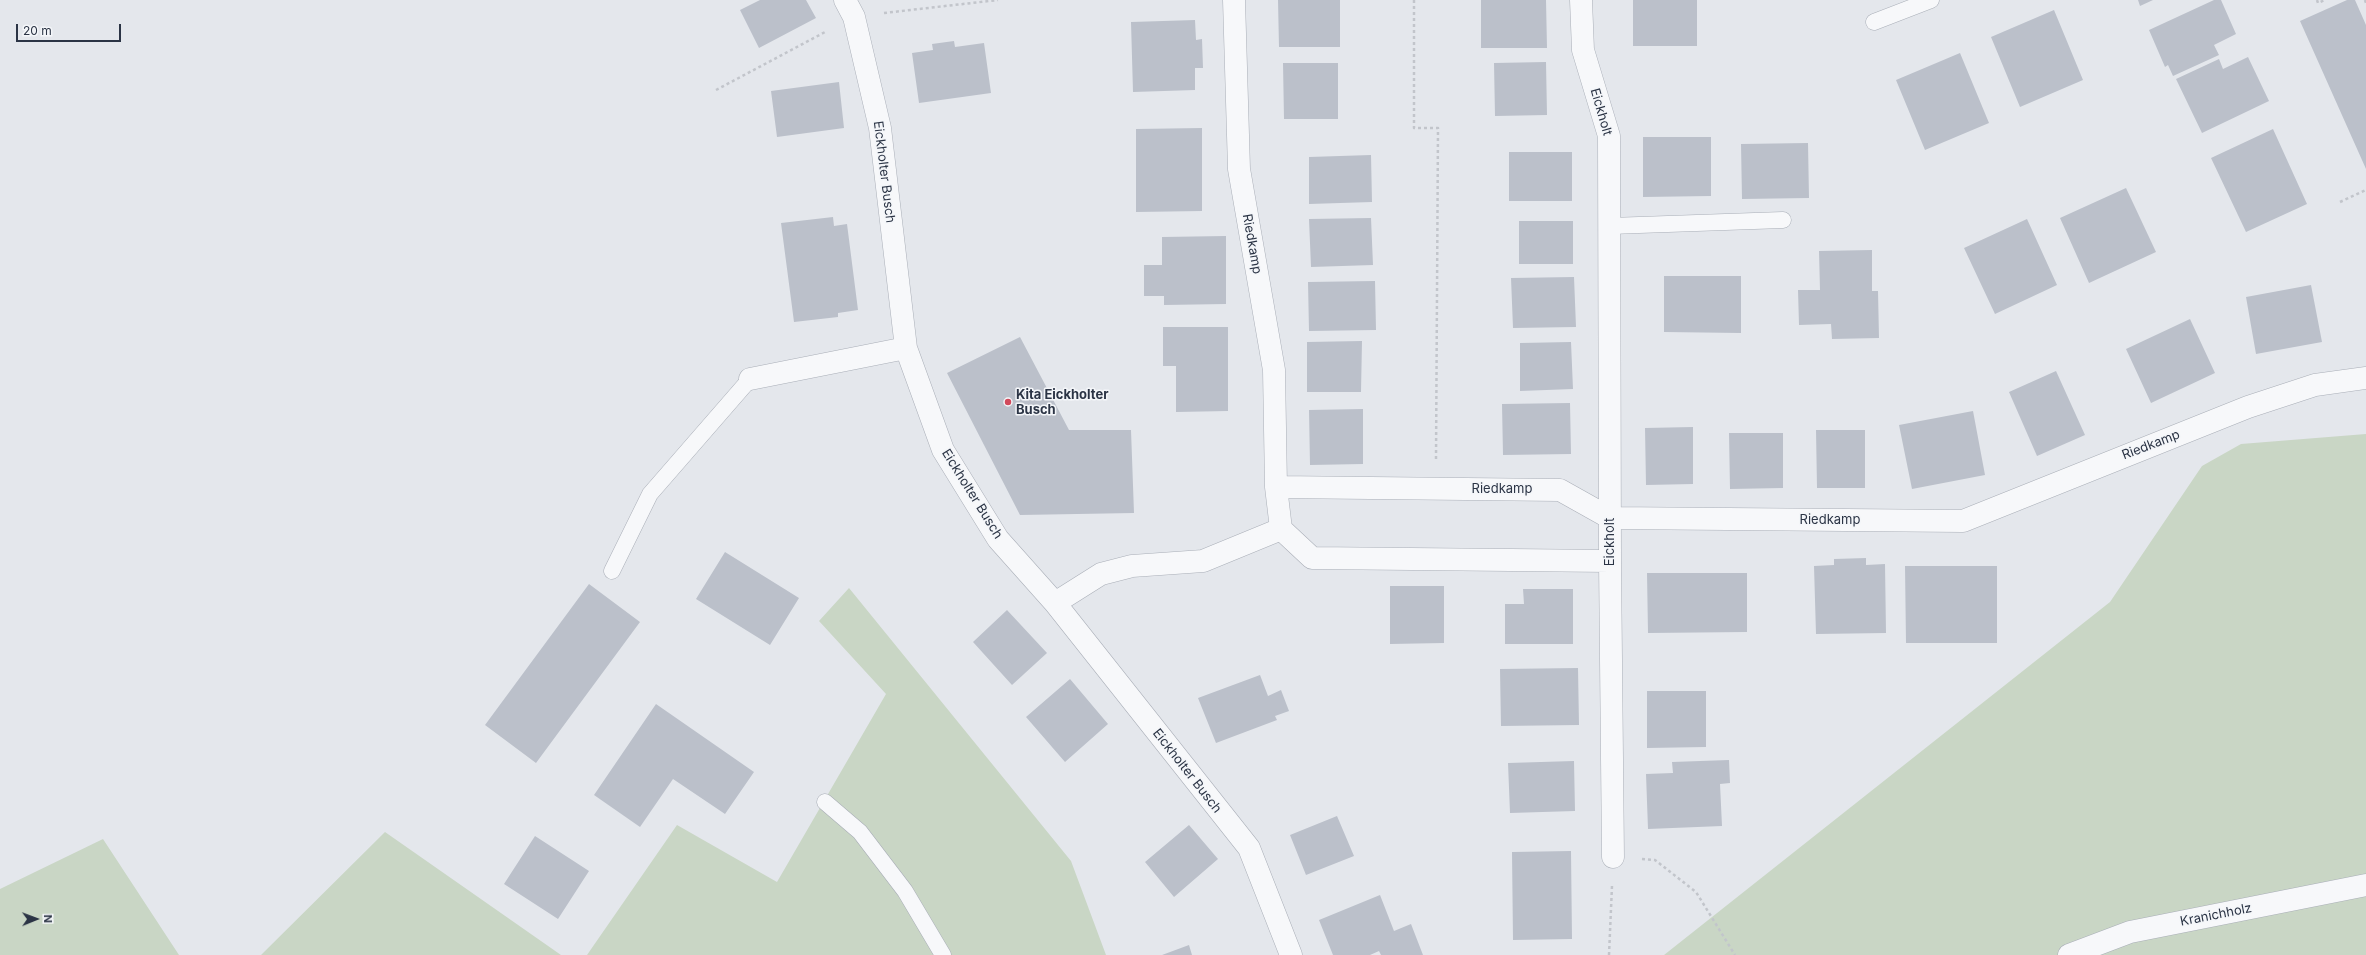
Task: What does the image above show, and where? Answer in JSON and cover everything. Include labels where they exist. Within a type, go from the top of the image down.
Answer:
[{"type":"street","name":"Eickholter Busch","points":[[845,0],[854,17],[880,128],[906,348],[943,450],[998,539],[1055,603],[1248,848],[1290,955]]},
{"type":"street","name":"Riedkamp","points":[[1234,0],[1239,169],[1274,370],[1276,487],[1281,530]]},
{"type":"street","name":"Eickholt","points":[[1581,0],[1582,50],[1609,136],[1610,561],[1613,857]]},
{"type":"street","points":[[750,378],[906,348]]},
{"type":"street","name":"Riedkamp","points":[[1276,487],[1560,490],[1610,518],[1963,521],[2248,407],[2315,385],[2366,378]]},
{"type":"street","points":[[1055,603],[1101,574],[1132,566],[1203,561],[1281,530],[1312,558],[1610,561]]},
{"type":"street","name":"Kranichholz","points":[[2069,955],[2130,932],[2366,885]]},
{"type":"lane","points":[[1874,22],[1931,0]]},
{"type":"lane","points":[[1610,226],[1783,220]]},
{"type":"lane","points":[[612,571],[650,494],[750,378]]},
{"type":"lane","points":[[825,802],[860,832],[901,886],[943,955]]},
{"type":"path","points":[[1414,0],[1414,128],[1438,128],[1436,489]]},
{"type":"path","points":[[2317,0],[2318,3],[2325,0]]},
{"type":"path","points":[[2340,202],[2366,190]]},
{"type":"path","points":[[1608,955],[1613,857],[1655,860],[1696,892],[1735,955]]},
{"type":"green space","points":[[2366,434],[2366,955],[1664,955],[2110,602],[2202,466],[2241,444]]},
{"type":"green space","points":[[849,588],[1071,861],[1106,955],[587,955],[677,825],[777,882],[886,694],[819,621]]},
{"type":"green space","points":[[385,832],[561,955],[261,955]]},
{"type":"green space","points":[[103,839],[179,955],[0,955],[0,889]]},
{"type":"building","points":[[760,0],[806,0],[816,18],[759,48],[740,10]]},
{"type":"building","points":[[1278,0],[1340,0],[1340,47],[1279,47]]},
{"type":"building","points":[[1481,0],[1546,0],[1547,48],[1481,48]]},
{"type":"building","points":[[1633,0],[1697,0],[1697,46],[1633,46]]},
{"type":"building","points":[[2138,0],[2153,0],[2140,6]]},
{"type":"building","points":[[2214,0],[2221,0],[2236,34],[2214,45],[2219,55],[2173,76],[2168,65],[2165,67],[2149,30]]},
{"type":"building","points":[[2347,0],[2355,0],[2366,25],[2366,169],[2300,21]]},
{"type":"building","points":[[2054,10],[2083,80],[2020,107],[1991,37]]},
{"type":"building","points":[[1195,20],[1196,40],[1202,39],[1203,68],[1195,68],[1195,90],[1133,92],[1131,22]]},
{"type":"building","points":[[954,41],[955,47],[984,43],[991,93],[919,103],[912,53],[933,50],[932,44]]},
{"type":"building","points":[[1960,53],[1989,123],[1925,150],[1896,80]]},
{"type":"building","points":[[2248,57],[2269,101],[2202,133],[2176,79],[2219,59],[2223,69]]},
{"type":"building","points":[[1546,62],[1547,115],[1495,116],[1494,63]]},
{"type":"building","points":[[1283,63],[1338,63],[1338,119],[1284,119]]},
{"type":"building","points":[[839,82],[844,128],[777,137],[771,91]]},
{"type":"building","points":[[1202,128],[1202,211],[1136,212],[1136,129]]},
{"type":"building","points":[[2273,129],[2307,204],[2246,232],[2211,158]]},
{"type":"building","points":[[1643,137],[1711,137],[1711,196],[1643,197]]},
{"type":"building","points":[[1808,143],[1809,198],[1742,199],[1741,144]]},
{"type":"building","points":[[1509,152],[1572,152],[1572,201],[1509,201]]},
{"type":"building","points":[[1371,155],[1372,202],[1309,204],[1309,157]]},
{"type":"building","points":[[2126,188],[2156,252],[2089,283],[2060,218]]},
{"type":"building","points":[[833,217],[834,226],[847,224],[858,310],[838,313],[838,317],[794,322],[781,223]]},
{"type":"building","points":[[1371,218],[1373,265],[1311,267],[1309,219]]},
{"type":"building","points":[[2027,219],[2057,285],[1995,314],[1964,248]]},
{"type":"building","points":[[1519,221],[1573,221],[1573,264],[1519,264]]},
{"type":"building","points":[[1226,236],[1226,304],[1164,305],[1164,296],[1144,296],[1144,265],[1162,265],[1162,237]]},
{"type":"building","points":[[1872,250],[1872,291],[1878,291],[1879,338],[1832,339],[1831,324],[1799,325],[1798,290],[1820,290],[1819,251]]},
{"type":"building","points":[[1664,276],[1741,276],[1741,333],[1664,332]]},
{"type":"building","points":[[1574,277],[1576,327],[1513,328],[1511,278]]},
{"type":"building","points":[[1375,281],[1376,330],[1309,331],[1308,282]]},
{"type":"building","points":[[2311,285],[2322,342],[2256,354],[2246,297]]},
{"type":"building","points":[[2190,319],[2215,373],[2151,403],[2126,349]]},
{"type":"building","points":[[1163,327],[1228,327],[1228,411],[1176,412],[1176,366],[1163,366]]},
{"type":"building","name":"Kita Eickholter Busch","points":[[1020,337],[1069,430],[1131,430],[1134,513],[1020,515],[947,373]]},
{"type":"building","points":[[1362,341],[1361,392],[1307,392],[1307,342]]},
{"type":"building","points":[[1571,342],[1573,389],[1520,391],[1520,343]]},
{"type":"building","points":[[2056,371],[2085,435],[2037,456],[2009,392]]},
{"type":"building","points":[[1570,403],[1571,454],[1503,455],[1502,404]]},
{"type":"building","points":[[1363,409],[1363,464],[1310,465],[1309,410]]},
{"type":"building","points":[[1973,411],[1985,475],[1912,489],[1899,425]]},
{"type":"building","points":[[1693,427],[1693,484],[1646,485],[1645,428]]},
{"type":"building","points":[[1816,430],[1865,430],[1865,488],[1817,488]]},
{"type":"building","points":[[1729,433],[1783,433],[1783,488],[1730,489]]},
{"type":"building","points":[[725,552],[799,598],[770,645],[696,599]]},
{"type":"building","points":[[1866,558],[1866,565],[1885,564],[1886,633],[1816,634],[1814,566],[1834,565],[1834,559]]},
{"type":"building","points":[[1905,566],[1997,566],[1997,643],[1906,643]]},
{"type":"building","points":[[1647,573],[1747,573],[1747,632],[1648,633]]},
{"type":"building","points":[[589,584],[640,622],[536,763],[485,725]]},
{"type":"building","points":[[1390,586],[1444,586],[1444,643],[1390,644]]},
{"type":"building","points":[[1523,589],[1573,589],[1573,644],[1505,644],[1505,604],[1524,604]]},
{"type":"building","points":[[1007,610],[1047,653],[1012,685],[973,642]]},
{"type":"building","points":[[1578,668],[1579,725],[1501,726],[1500,669]]},
{"type":"building","points":[[1260,675],[1268,696],[1281,690],[1289,711],[1275,716],[1277,720],[1216,743],[1198,698]]},
{"type":"building","points":[[1070,679],[1108,724],[1065,762],[1026,717]]},
{"type":"building","points":[[1647,691],[1706,691],[1706,747],[1647,748]]},
{"type":"building","points":[[656,704],[754,772],[725,814],[673,779],[640,827],[594,795]]},
{"type":"building","points":[[1729,760],[1730,783],[1720,784],[1722,826],[1648,829],[1646,774],[1673,773],[1672,762]]},
{"type":"building","points":[[1574,761],[1575,811],[1510,813],[1508,763]]},
{"type":"building","points":[[1337,816],[1354,856],[1306,875],[1290,835]]},
{"type":"building","points":[[1189,825],[1218,859],[1174,897],[1145,862]]},
{"type":"building","points":[[535,836],[589,871],[558,919],[504,884]]},
{"type":"building","points":[[1571,851],[1572,939],[1513,940],[1512,852]]},
{"type":"building","points":[[1380,895],[1394,931],[1411,924],[1423,955],[1381,955],[1379,951],[1370,955],[1333,955],[1319,920]]},
{"type":"building","points":[[1189,945],[1192,955],[1162,955]]},
{"type":"place","name":"Kita Eickholter Busch","points":[[1008,402]]}]
